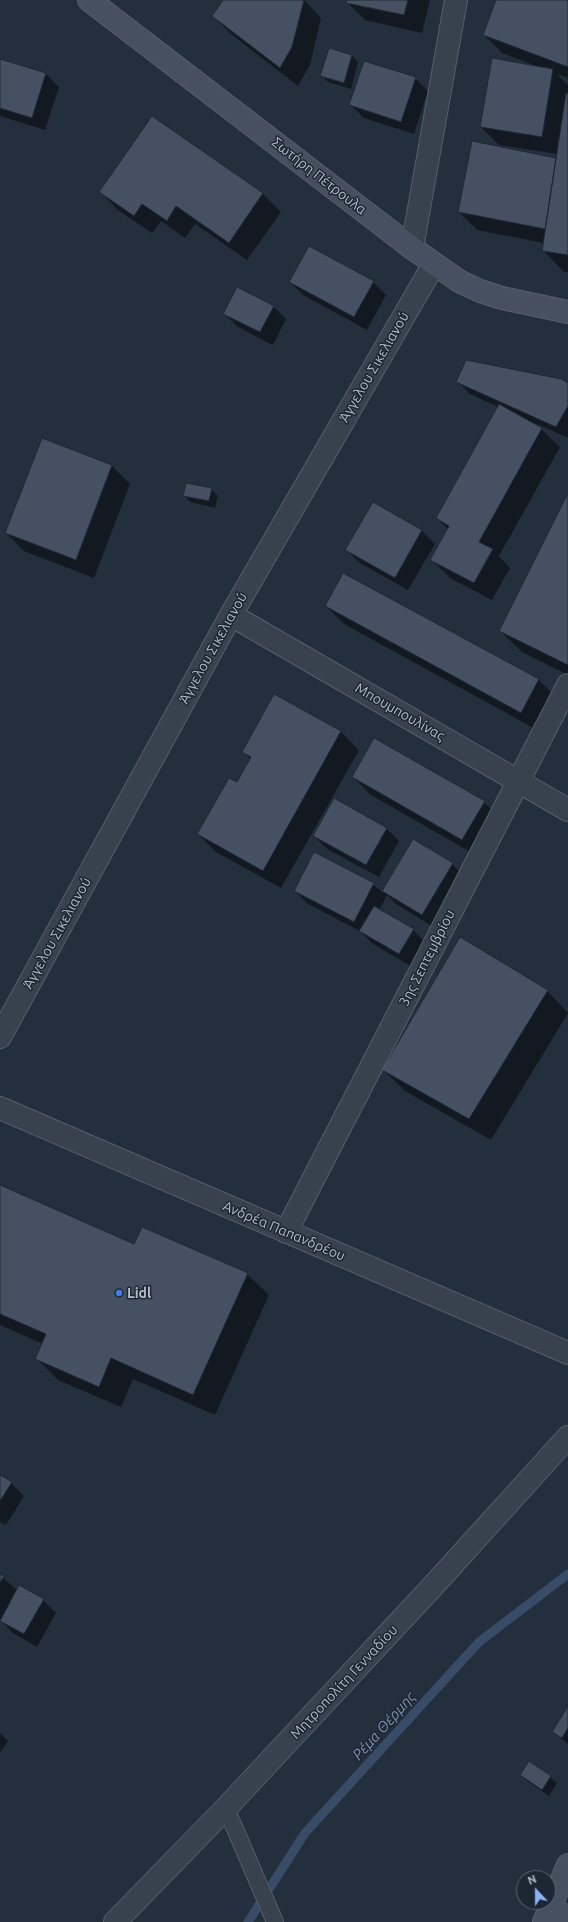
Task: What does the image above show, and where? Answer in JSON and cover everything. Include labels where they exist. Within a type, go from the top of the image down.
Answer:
[{"type":"street","name":"Σωτήρη Πέτρουλα","points":[[89,0],[412,248],[459,281],[480,291],[502,298],[568,312]]},
{"type":"street","points":[[412,248],[456,0]]},
{"type":"street","name":"Άγγελου Σικελιανού","points":[[0,1037],[231,615],[434,264]]},
{"type":"street","name":"Μπουμπουλίνας","points":[[231,615],[568,810]]},
{"type":"street","name":"3ης Σεπτεμβρίου","points":[[286,1232],[568,685]]},
{"type":"street","name":"Ανδρέα Παπανδρέου","points":[[0,1108],[568,1353]]},
{"type":"street","name":"Μητροπολίτη Γενναδίου","points":[[115,1922],[226,1808],[433,1586],[568,1437]]},
{"type":"street","points":[[554,1916],[568,1865]]},
{"type":"lane","points":[[226,1808],[275,1922]]},
{"type":"building","points":[[223,0],[304,0],[292,47],[280,68],[212,16]]},
{"type":"building","points":[[347,0],[408,0],[404,15],[346,3]]},
{"type":"building","points":[[496,0],[568,0],[568,67],[483,35]]},
{"type":"building","points":[[329,48],[352,55],[344,83],[320,76]]},
{"type":"building","points":[[492,58],[553,69],[542,137],[480,127]]},
{"type":"building","points":[[0,59],[46,73],[32,118],[0,108]]},
{"type":"building","points":[[364,61],[416,77],[401,122],[349,105]]},
{"type":"building","points":[[566,93],[568,93],[568,255],[542,251]]},
{"type":"building","points":[[152,116],[263,193],[229,243],[176,206],[167,221],[142,204],[134,216],[99,192]]},
{"type":"building","points":[[472,141],[556,158],[545,229],[458,212]]},
{"type":"building","points":[[309,246],[374,281],[354,317],[289,282]]},
{"type":"building","points":[[237,287],[274,306],[260,332],[223,314]]},
{"type":"building","points":[[466,360],[561,379],[568,383],[568,406],[556,427],[456,382]]},
{"type":"building","points":[[499,404],[542,428],[479,542],[493,549],[474,583],[430,560],[449,526],[436,518]]},
{"type":"building","points":[[42,438],[112,465],[76,560],[5,533]]},
{"type":"building","points":[[186,483],[212,488],[209,501],[183,496]]},
{"type":"building","points":[[568,493],[568,665],[499,631]]},
{"type":"building","points":[[373,502],[422,530],[395,578],[345,550]]},
{"type":"building","points":[[343,573],[539,679],[521,713],[325,606]]},
{"type":"building","points":[[274,694],[341,731],[263,871],[197,834],[229,778],[237,782],[251,757],[242,752]]},
{"type":"building","points":[[374,738],[485,801],[462,840],[352,777]]},
{"type":"building","points":[[334,798],[387,828],[366,865],[313,836]]},
{"type":"building","points":[[413,839],[453,863],[422,915],[382,891]]},
{"type":"building","points":[[314,852],[374,883],[354,922],[294,891]]},
{"type":"building","points":[[374,906],[414,929],[399,954],[359,931]]},
{"type":"building","points":[[460,937],[548,990],[469,1119],[382,1070]]},
{"type":"building","name":"Lidl","points":[[0,1185],[134,1244],[142,1227],[248,1273],[193,1395],[111,1358],[99,1387],[35,1359],[46,1334],[0,1314]]},
{"type":"building","points":[[0,1475],[12,1482],[0,1501]]},
{"type":"building","points":[[0,1574],[4,1576],[0,1583]]},
{"type":"building","points":[[19,1585],[44,1599],[24,1634],[0,1621]]},
{"type":"building","points":[[568,1706],[568,1728],[562,1738],[552,1732]]},
{"type":"building","points":[[529,1761],[551,1776],[542,1790],[520,1775]]},
{"type":"waterway","name":"Ρέμα Θέρμης","points":[[248,1922],[305,1833],[479,1642],[568,1574]]},
{"type":"place","name":"Lidl","points":[[119,1293]]}]
